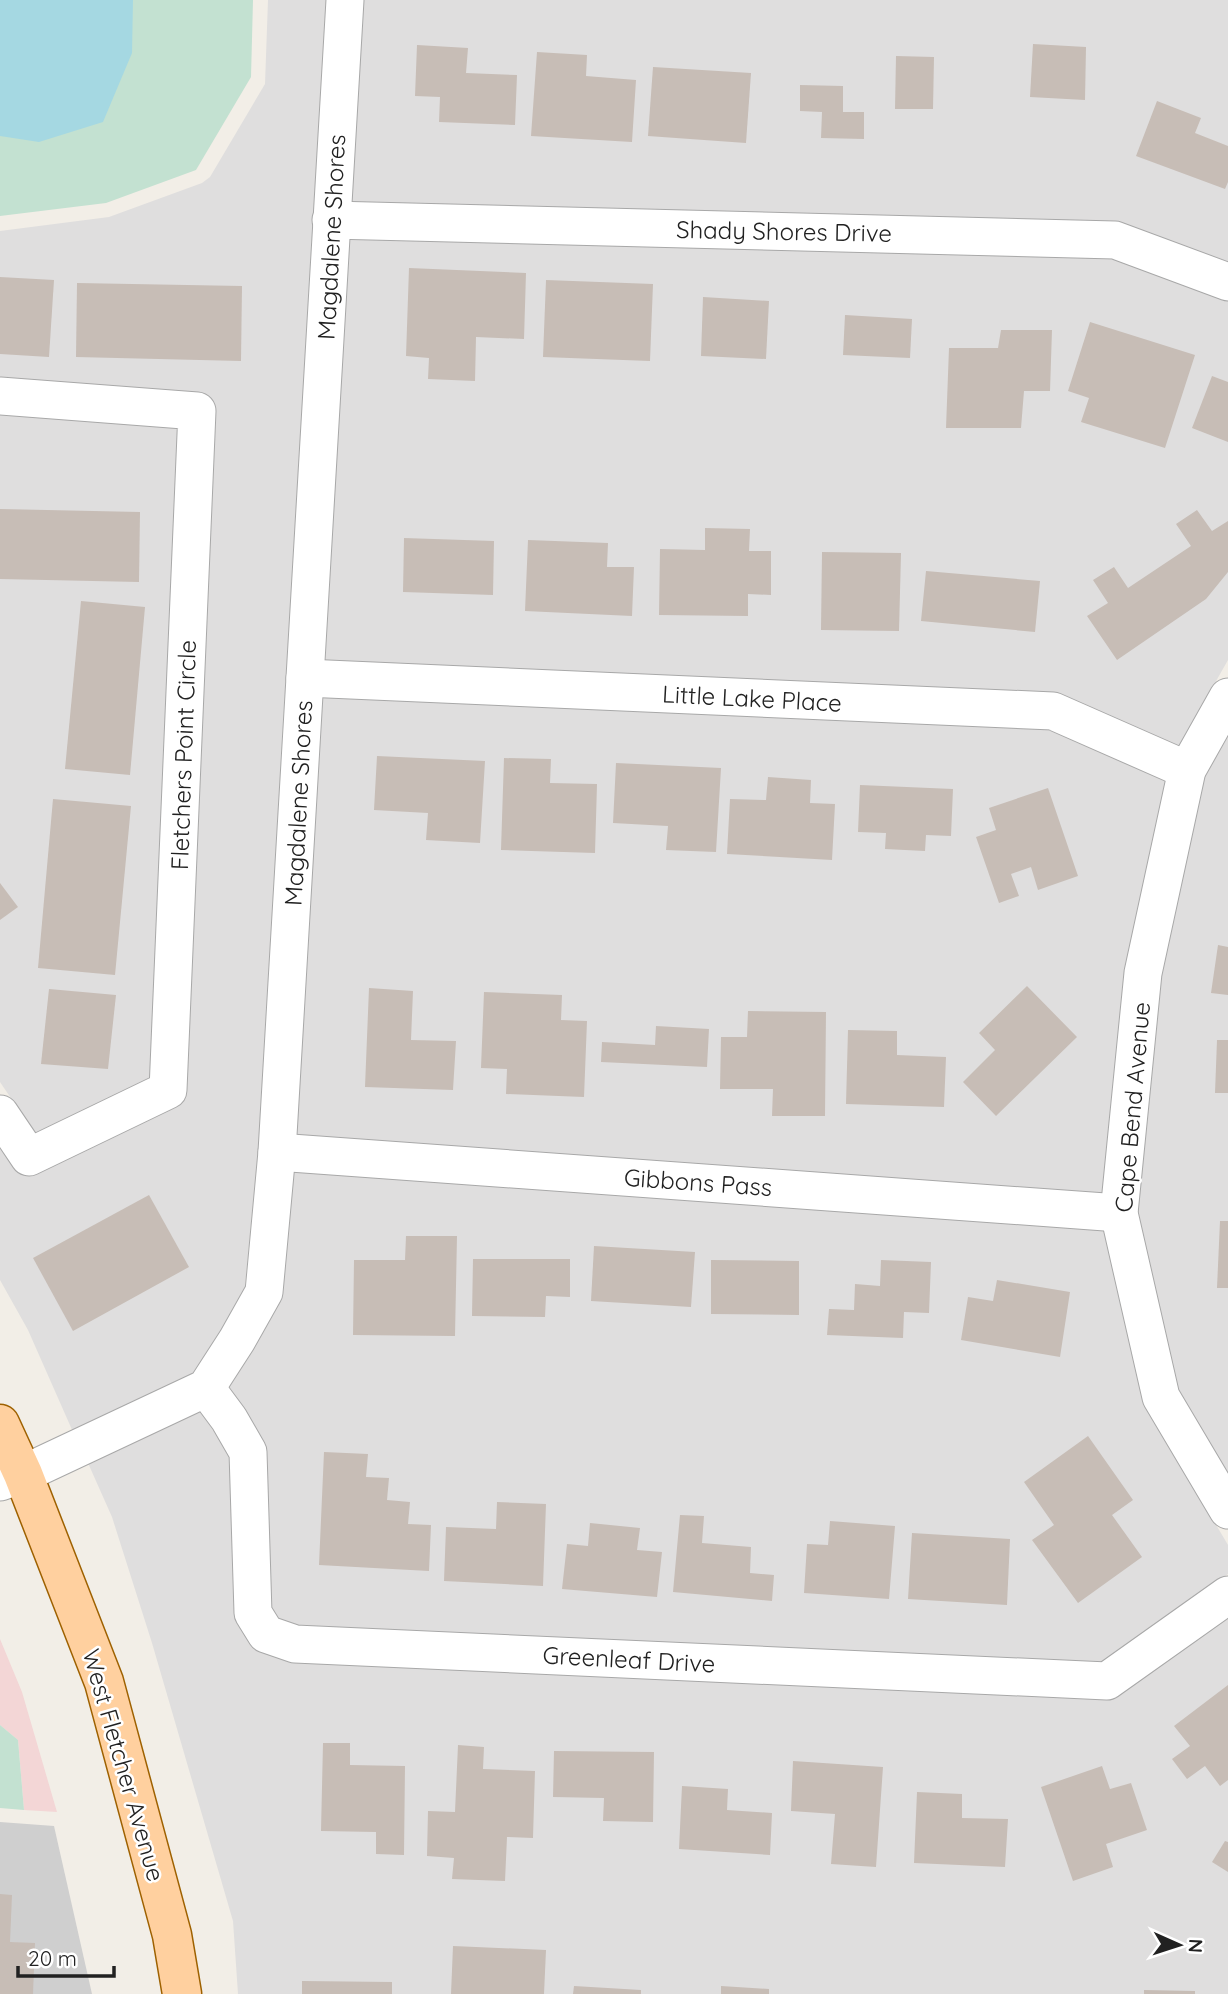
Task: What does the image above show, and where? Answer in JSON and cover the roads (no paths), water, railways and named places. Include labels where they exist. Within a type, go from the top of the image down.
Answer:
[{"type":"main road","name":"West Fletcher Avenue","points":[[0,1424],[11,1478],[104,1682],[172,1935],[182,1994]]},
{"type":"street","name":"Magdalene Shores","points":[[206,1388],[264,1292],[277,1152],[345,0]]},
{"type":"street","name":"Shady Shores Drive","points":[[331,220],[1115,240],[1228,282]]},
{"type":"street","name":"Fletchers Point Circle","points":[[0,396],[197,411],[168,1090],[29,1157],[0,1114]]},
{"type":"street","name":"Little Lake Place","points":[[305,678],[1052,711],[1187,770]]},
{"type":"street","name":"Cape Bend Avenue","points":[[1228,697],[1187,770],[1143,973],[1119,1213],[1161,1397],[1228,1510]]},
{"type":"street","name":"Gibbons Pass","points":[[277,1152],[1119,1213]]},
{"type":"street","points":[[11,1478],[206,1388]]},
{"type":"street","name":"Greenleaf Drive","points":[[206,1388],[229,1419],[248,1452],[253,1613],[266,1634],[295,1644],[1107,1681],[1228,1595]]},
{"type":"water","points":[[0,0],[133,0],[132,53],[103,122],[39,142],[0,136]]}]
